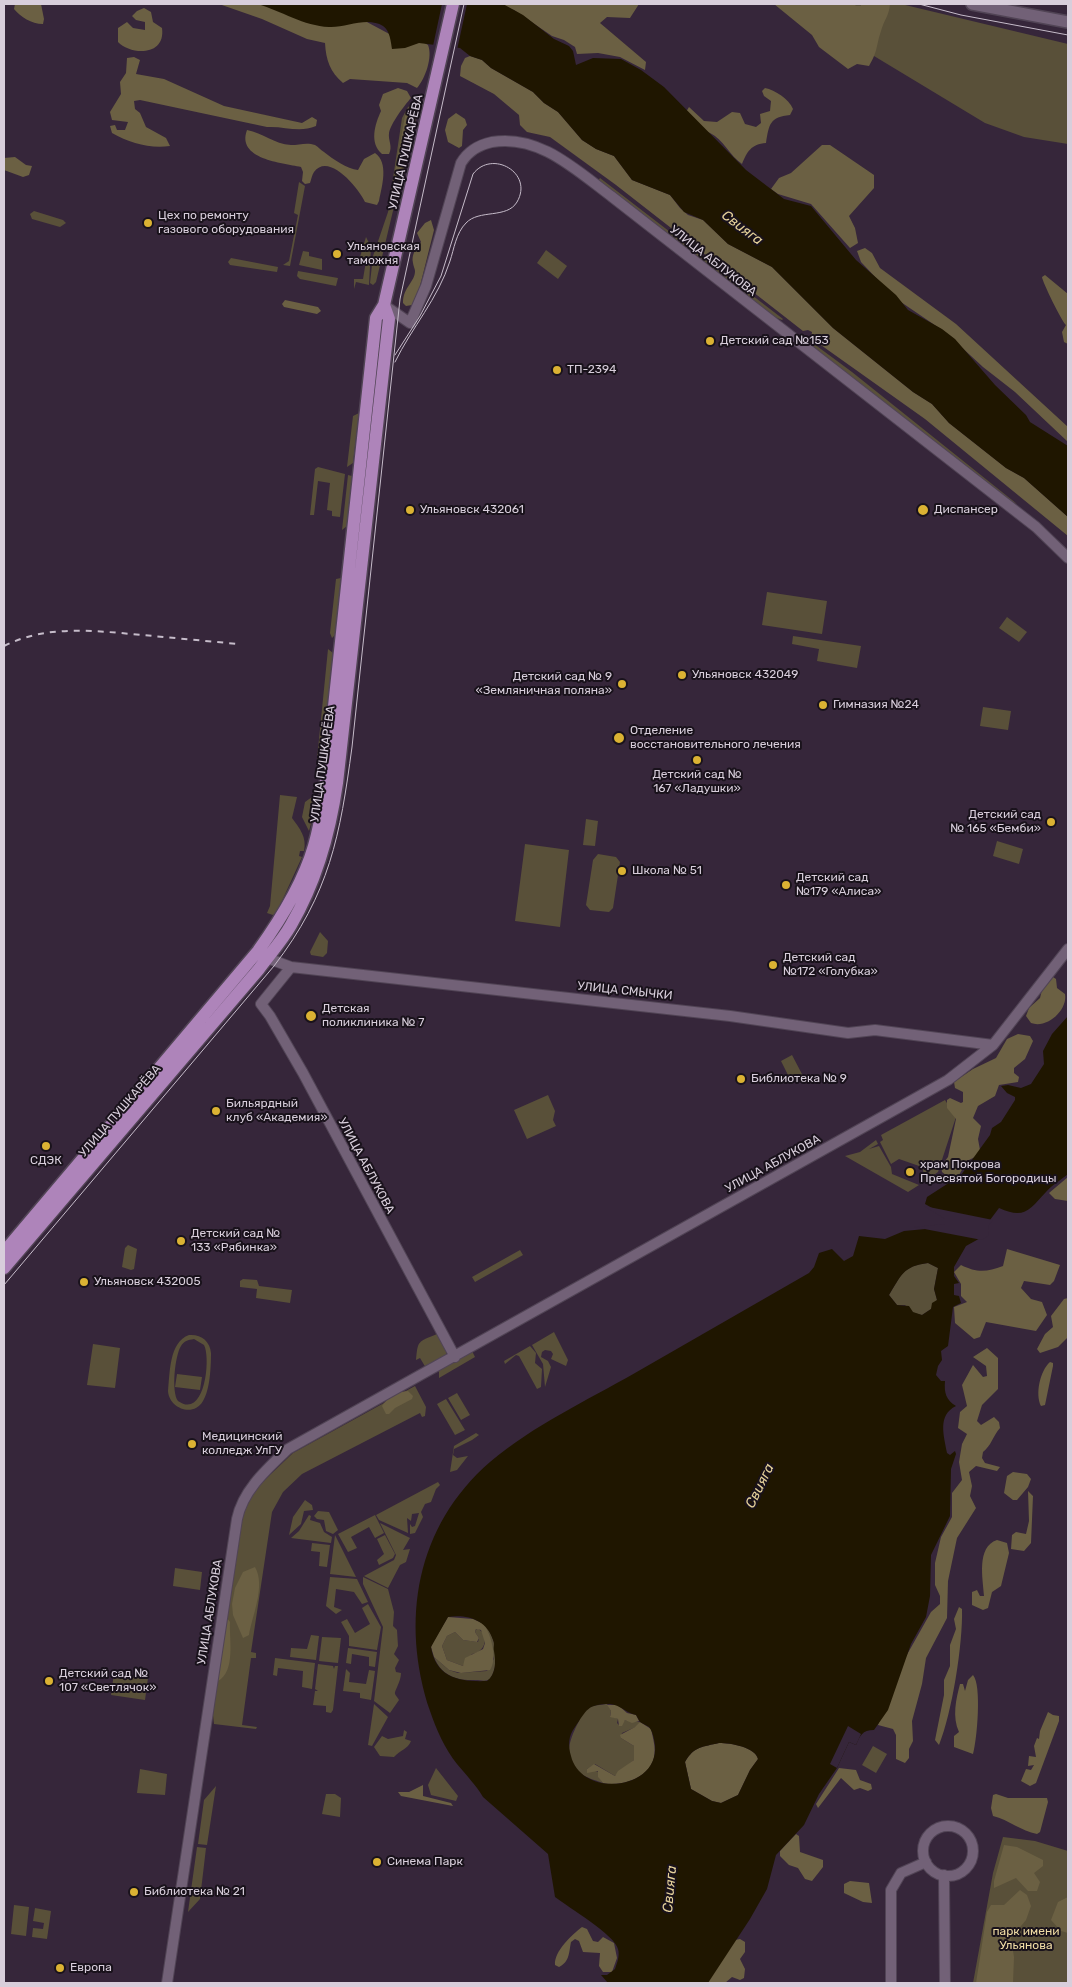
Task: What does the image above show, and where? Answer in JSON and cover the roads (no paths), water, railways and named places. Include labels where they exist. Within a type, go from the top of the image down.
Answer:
[{"type":"main road","name":"УЛИЦА ПУШКАРЁВА","points":[[4,1252],[262,955],[290,928],[312,880],[329,828],[330,791],[356,556],[388,319],[384,305],[453,4]]},
{"type":"main road","points":[[972,4],[1068,22]]},
{"type":"main road","name":"УЛИЦА ПУШКАРЁВА","points":[[4,1268],[262,955]]},
{"type":"street","name":"УЛИЦА АБЛУКОВА","points":[[384,305],[410,323],[426,286],[461,163],[467,154],[475,147],[498,141],[534,145],[562,159],[603,190],[1036,527],[1068,558]]},
{"type":"street","name":"УЛИЦА АБЛУКОВА","points":[[167,1983],[236,1525],[243,1500],[268,1468],[288,1449],[939,1086],[993,1045],[1068,949]]},
{"type":"street","name":"УЛИЦА СМЫЧКИ","points":[[262,955],[290,967],[721,1015],[848,1033],[874,1030],[993,1045]]},
{"type":"street","name":"УЛИЦА АБЛУКОВА","points":[[290,967],[261,1004],[298,1064],[455,1357]]},
{"type":"street","points":[[943,1826],[961,1830],[970,1839],[972,1845],[971,1859],[968,1865],[957,1874],[944,1875],[931,1869],[926,1862],[924,1844],[931,1832],[943,1826]]},
{"type":"street","points":[[891,1983],[891,1890],[901,1873],[926,1862]]},
{"type":"street","points":[[944,1875],[945,1983]]},
{"type":"water","name":"Свияга","points":[[258,4],[503,4],[523,15],[554,39],[569,46],[573,51],[576,65],[593,58],[621,59],[641,70],[664,87],[746,170],[784,199],[811,206],[856,260],[896,295],[908,310],[942,329],[955,339],[995,385],[1026,415],[1030,422],[1068,446],[1068,517],[1024,478],[1006,468],[949,423],[932,404],[913,392],[833,328],[772,267],[728,244],[703,220],[684,212],[670,195],[632,180],[614,156],[596,149],[582,140],[558,112],[544,103],[533,92],[491,68],[482,60],[470,56],[460,48],[419,43],[405,48],[392,49],[387,30],[377,23],[363,22],[336,27],[320,26]]},
{"type":"water","name":"Свияга","points":[[1068,1016],[1068,1174],[1026,1211],[1015,1213],[999,1208],[987,1224],[984,1236],[966,1246],[954,1267],[954,1276],[959,1283],[954,1284],[954,1295],[959,1296],[961,1303],[953,1307],[948,1346],[941,1351],[942,1360],[936,1375],[941,1381],[945,1381],[946,1396],[956,1406],[946,1415],[943,1426],[947,1453],[950,1455],[955,1451],[956,1454],[951,1469],[950,1516],[931,1555],[930,1596],[926,1617],[911,1644],[888,1710],[874,1730],[864,1732],[856,1745],[849,1742],[837,1768],[819,1794],[804,1825],[776,1855],[767,1889],[750,1919],[708,1983],[608,1983],[601,1975],[607,1975],[615,1969],[619,1954],[615,1943],[600,1929],[555,1897],[548,1854],[483,1797],[453,1758],[435,1725],[430,1711],[421,1677],[416,1643],[416,1610],[421,1577],[431,1545],[445,1515],[465,1487],[490,1462],[524,1436],[809,1273],[814,1267],[819,1253],[832,1249],[844,1261],[853,1256],[859,1236],[885,1239],[904,1231],[947,1227],[948,1217],[925,1204],[927,1197],[961,1175],[990,1135],[992,1128],[1001,1122],[1015,1097],[1007,1093],[1001,1086],[1008,1085],[1021,1088],[1031,1084],[1044,1064],[1043,1051],[1052,1034]],"holes":[[[928,1263],[938,1268],[934,1289],[937,1300],[932,1303],[931,1309],[922,1315],[913,1312],[909,1306],[897,1305],[889,1295],[900,1277],[908,1269]],[[455,1616],[475,1620],[486,1628],[494,1641],[494,1671],[487,1681],[459,1679],[451,1676],[438,1666],[431,1647],[448,1617]],[[602,1704],[614,1705],[636,1715],[640,1722],[649,1727],[652,1733],[655,1745],[653,1760],[645,1772],[633,1780],[618,1784],[603,1783],[589,1778],[578,1769],[571,1756],[569,1741],[573,1730],[588,1709]],[[724,1743],[742,1746],[756,1755],[758,1759],[750,1770],[738,1795],[721,1803],[712,1801],[691,1789],[685,1762],[695,1750]]]},
{"type":"tram line","points":[[4,1285],[274,966],[308,913],[330,862],[343,808],[352,747],[400,299],[464,4]]},
{"type":"tram line","points":[[919,4],[961,15],[1068,35]]},
{"type":"tram line","points":[[395,355],[420,316],[441,276],[473,174],[481,167],[490,164],[500,164],[508,168],[516,174],[520,182],[521,191],[517,202],[507,210],[478,216],[466,223],[458,236],[439,288],[395,362]]},
{"type":"railway","points":[[4,646],[38,634],[72,631],[107,632],[238,644]]},
{"type":"place","name":"Цех по ремонту газового оборудования","points":[[148,223]]},
{"type":"place","name":"Ульяновская таможня","points":[[337,254]]},
{"type":"place","name":"Детский сад №153","points":[[710,341]]},
{"type":"place","name":"ТП-2394","points":[[557,370]]},
{"type":"place","name":"Ульяновск 432061","points":[[410,510]]},
{"type":"place","name":"Диспансер","points":[[923,510]]},
{"type":"place","name":"Ульяновск 432049","points":[[682,675]]},
{"type":"place","name":"Детский сад № 9 «Земляничная поляна»","points":[[622,684]]},
{"type":"place","name":"Гимназия №24","points":[[823,705]]},
{"type":"place","name":"Отделение восстановительного лечения","points":[[619,738]]},
{"type":"place","name":"Детский сад № 167 «Ладушки»","points":[[697,760]]},
{"type":"place","name":"Детский сад № 165 «Бемби»","points":[[1051,822]]},
{"type":"place","name":"Школа № 51","points":[[622,871]]},
{"type":"place","name":"Детский сад №179 «Алиса»","points":[[786,885]]},
{"type":"place","name":"Детский сад №172 «Голубка»","points":[[773,965]]},
{"type":"place","name":"Детская поликлиника № 7","points":[[311,1016]]},
{"type":"place","name":"Библиотека № 9","points":[[741,1079]]},
{"type":"place","name":"Бильярдный клуб «Академия»","points":[[216,1111]]},
{"type":"place","name":"СДЭК","points":[[46,1146]]},
{"type":"place","name":"храм Покрова Пресвятой Богородицы","points":[[910,1172]]},
{"type":"place","name":"Детский сад № 133 «Рябинка»","points":[[181,1241]]},
{"type":"place","name":"Ульяновск 432005","points":[[84,1282]]},
{"type":"place","name":"Медицинский колледж УлГУ","points":[[192,1444]]},
{"type":"place","name":"Детский сад № 107 «Светлячок»","points":[[49,1681]]},
{"type":"place","name":"Синема Парк","points":[[377,1862]]},
{"type":"place","name":"Библиотека № 21","points":[[134,1892]]},
{"type":"place","name":"Европа","points":[[60,1968]]},
{"type":"park label","name":"парк имени Ульянова","points":[[1026,1939]]}]
